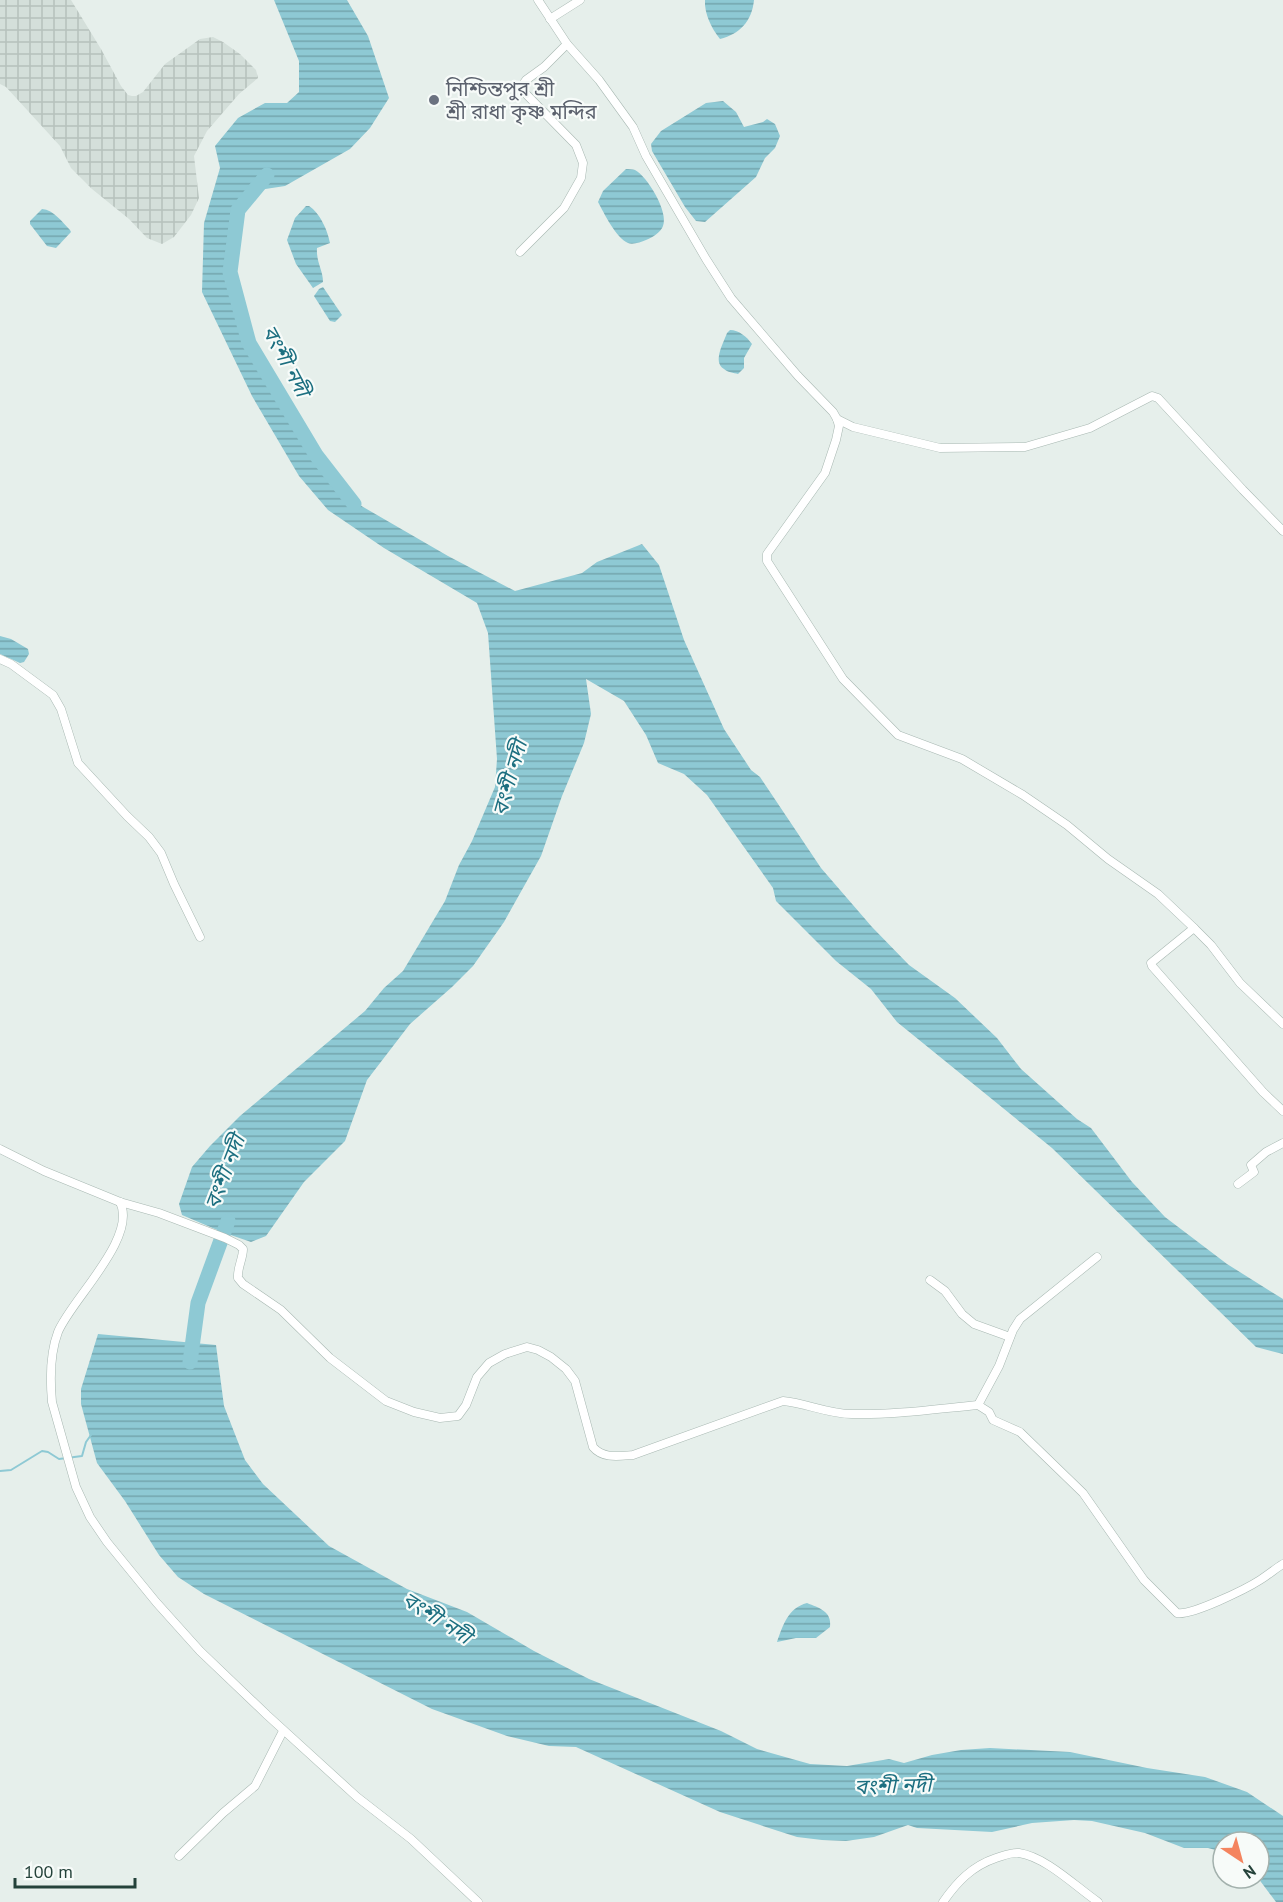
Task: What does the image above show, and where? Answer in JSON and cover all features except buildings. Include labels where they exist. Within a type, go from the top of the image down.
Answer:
[{"type":"street","points":[[538,0],[567,44],[599,80],[633,127],[646,156],[731,298],[837,419],[839,426],[836,440],[825,473],[767,554],[767,561],[843,679],[898,735],[962,759],[1023,795],[1144,883],[1194,928],[1216,951],[1240,983],[1283,1024]]},
{"type":"street","points":[[550,19],[580,0]]},
{"type":"street","points":[[520,252],[564,208],[581,178],[583,163],[576,145],[524,92],[522,86],[567,44]]},
{"type":"street","points":[[837,419],[853,427],[940,448],[1025,447],[1090,428],[1146,397],[1152,396],[1158,398],[1283,531]]},
{"type":"street","points":[[0,659],[11,664],[53,695],[61,709],[78,763],[149,837],[161,853],[200,937]]},
{"type":"street","points":[[1194,928],[1151,963],[1152,966],[1263,1092],[1283,1111]]},
{"type":"street","points":[[1238,1184],[1254,1172],[1251,1166],[1260,1157],[1269,1149],[1283,1143]]},
{"type":"street","points":[[0,1149],[44,1171],[120,1202],[159,1213],[217,1234],[239,1245],[243,1249],[237,1272],[243,1284],[281,1310],[330,1358],[386,1401],[414,1412],[440,1418],[458,1416],[466,1405],[477,1377],[489,1363],[505,1354],[527,1347],[541,1352],[566,1369],[575,1381],[593,1448],[599,1454],[611,1456],[633,1455],[783,1401],[849,1414],[900,1413],[978,1406],[988,1411],[993,1420],[1020,1432],[1083,1493],[1144,1580],[1177,1612],[1185,1614],[1206,1606],[1260,1580],[1283,1564]]},
{"type":"street","points":[[120,1202],[125,1214],[121,1231],[96,1277],[58,1331],[53,1350],[52,1402],[76,1487],[90,1517],[107,1542],[156,1602],[200,1651],[283,1731],[357,1797],[411,1839],[478,1902]]},
{"type":"street","points":[[978,1406],[1020,1320],[1097,1257]]},
{"type":"street","points":[[930,1280],[945,1292],[962,1314],[974,1323],[1010,1337]]},
{"type":"street","points":[[179,1856],[223,1813],[255,1786],[283,1731]]},
{"type":"street","points":[[943,1902],[971,1870],[989,1860],[1018,1853],[1034,1858],[1098,1902]]},
{"type":"shaded area","points":[[0,0],[71,0],[128,95],[136,96],[143,92],[165,64],[200,39],[213,37],[223,42],[240,54],[256,70],[258,78],[239,94],[207,131],[194,156],[199,198],[191,215],[174,237],[162,244],[147,238],[71,168],[60,146],[6,87],[0,84]]},
{"type":"water","points":[[274,0],[347,0],[368,36],[389,98],[370,128],[350,149],[285,186],[253,191],[234,229],[225,281],[250,351],[324,470],[358,504],[448,556],[515,591],[582,573],[597,562],[642,544],[659,565],[684,640],[724,729],[751,770],[760,777],[821,868],[872,927],[909,965],[955,998],[997,1038],[1021,1069],[1077,1119],[1091,1128],[1132,1182],[1165,1217],[1227,1264],[1283,1299],[1283,1354],[1256,1347],[1052,1148],[897,1022],[871,989],[836,961],[776,901],[773,888],[707,795],[684,774],[658,763],[646,735],[624,701],[586,679],[591,714],[584,743],[541,856],[504,922],[473,966],[410,1024],[367,1080],[345,1141],[304,1182],[266,1236],[251,1242],[182,1215],[179,1204],[192,1167],[210,1146],[240,1116],[365,1011],[384,988],[403,971],[445,901],[495,787],[497,759],[488,633],[477,603],[384,548],[328,510],[299,476],[252,396],[202,292],[204,223],[220,168],[215,146],[238,118],[265,103],[287,103],[299,92],[299,61]]},
{"type":"water","points":[[705,0],[754,0],[751,14],[744,26],[720,39],[709,21]]},
{"type":"water","points":[[723,101],[736,112],[744,127],[767,119],[775,124],[780,136],[775,148],[765,158],[756,177],[705,222],[696,221],[685,207],[652,151],[651,144],[661,131],[706,103]]},
{"type":"water","points":[[626,169],[635,170],[645,179],[656,195],[664,220],[662,228],[656,234],[635,243],[628,243],[619,236],[598,202],[603,191]]},
{"type":"water","points":[[306,206],[313,209],[320,218],[330,243],[317,248],[323,282],[313,288],[296,264],[287,240],[295,218]]},
{"type":"water","points":[[42,209],[54,214],[71,232],[56,248],[47,246],[30,224],[30,221]]},
{"type":"water","points":[[323,287],[342,315],[335,322],[330,321],[314,296]]},
{"type":"water","points":[[730,330],[743,334],[752,344],[744,358],[744,368],[738,374],[725,370],[719,362],[722,346]]},
{"type":"water","points":[[0,636],[11,639],[28,649],[29,654],[24,662],[20,663],[0,654]]},
{"type":"water","points":[[98,1334],[216,1345],[224,1406],[245,1460],[263,1484],[329,1546],[407,1589],[467,1612],[534,1651],[589,1679],[721,1731],[757,1749],[810,1764],[847,1766],[889,1759],[904,1763],[932,1755],[990,1748],[1070,1752],[1205,1777],[1247,1792],[1283,1816],[1283,1902],[1276,1902],[1267,1890],[1271,1890],[1271,1830],[1211,1830],[1211,1849],[1184,1848],[1145,1833],[1092,1821],[1074,1820],[1032,1823],[992,1832],[917,1828],[908,1825],[874,1837],[846,1841],[797,1837],[720,1812],[576,1747],[549,1746],[507,1736],[432,1709],[204,1594],[178,1577],[159,1555],[125,1501],[97,1463],[81,1404],[81,1389]]},
{"type":"water","points":[[807,1603],[827,1614],[830,1627],[816,1638],[796,1638],[777,1642],[791,1613]]},
{"type":"waterway","name":"বংশী নদী","points":[[267,175],[238,210],[230,272],[249,343],[316,455],[354,504]]},
{"type":"waterway","name":"বংশী নদী","points":[[190,1362],[198,1303],[228,1221]]},
{"type":"waterway","points":[[0,1471],[11,1470],[42,1451],[59,1459],[82,1456],[86,1442],[91,1435]]},
{"type":"place","name":"নিশ্চিন্তপুর শ্রী শ্রী রাধা কৃষ্ণ মন্দির","points":[[434,100]]}]
